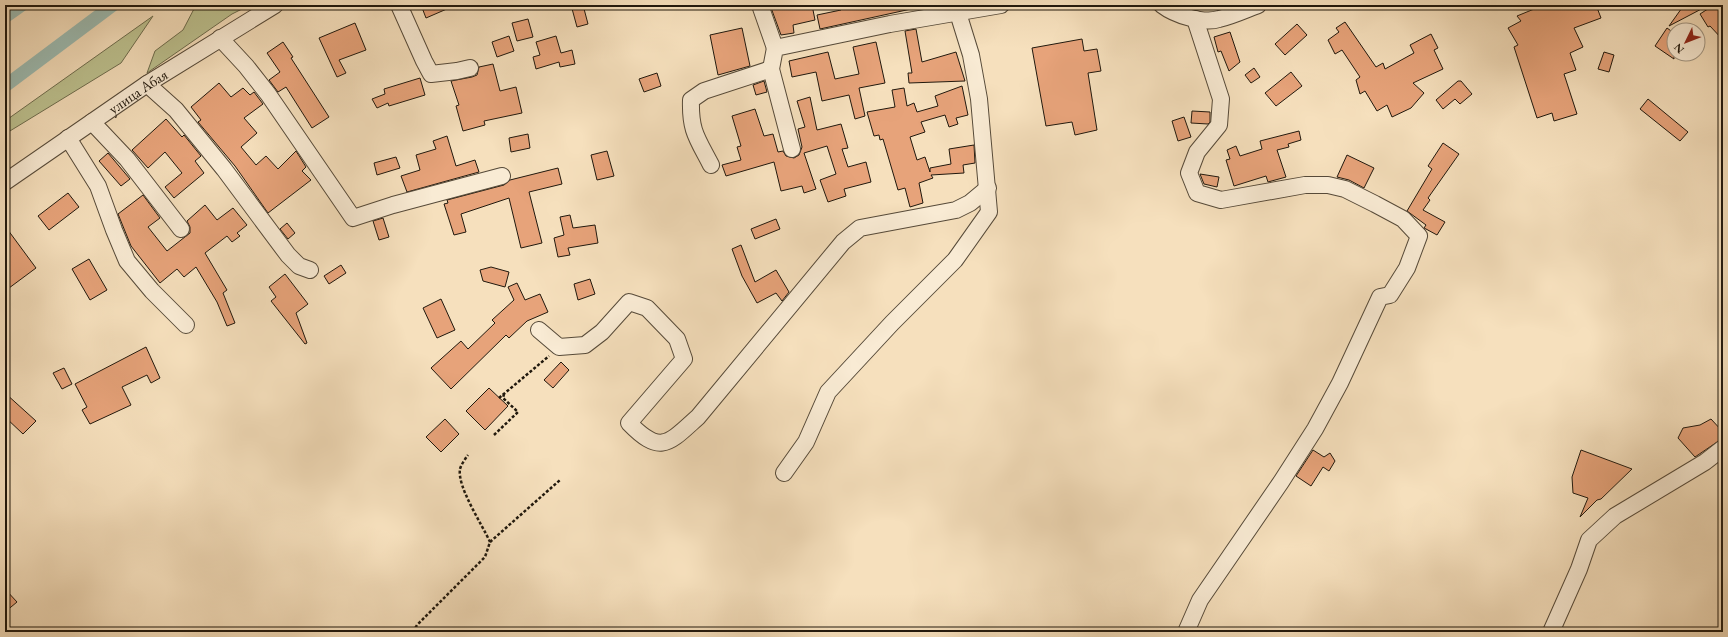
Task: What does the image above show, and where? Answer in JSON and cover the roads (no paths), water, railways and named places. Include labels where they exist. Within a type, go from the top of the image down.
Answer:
[{"type":"street","name":"улица Абая","points":[[5,182],[147,84],[275,5]]},
{"type":"street","points":[[399,5],[431,74],[470,68]]},
{"type":"street","points":[[760,5],[775,48],[771,69],[792,149]]},
{"type":"street","points":[[1162,5],[1171,12],[1195,19],[1218,20],[1258,5]]},
{"type":"street","points":[[775,48],[890,24],[991,6]]},
{"type":"street","points":[[784,473],[806,442],[828,392],[892,323],[955,260],[989,212],[978,92],[971,55],[958,13]]},
{"type":"street","points":[[1186,632],[1200,600],[1281,482],[1315,429],[1340,383],[1380,297],[1390,295],[1407,268],[1419,236],[1403,219],[1345,190],[1328,185],[1305,185],[1221,200],[1197,193],[1188,173],[1196,152],[1219,125],[1220,99],[1195,19]]},
{"type":"street","points":[[220,38],[246,66],[268,94],[353,218],[386,207],[502,176]]},
{"type":"street","points":[[711,165],[693,131],[690,120],[691,100],[704,92],[771,69]]},
{"type":"street","points":[[147,84],[176,110],[224,169],[288,255],[299,266],[310,270]]},
{"type":"street","points":[[92,122],[127,159],[181,229]]},
{"type":"street","points":[[68,138],[98,186],[127,261],[152,291],[186,325]]},
{"type":"street","points":[[539,330],[559,347],[585,345],[602,332],[629,302],[647,308],[677,339],[684,359],[628,423],[641,436],[656,444],[670,442],[698,417],[843,242],[860,228],[956,210],[970,204],[988,188]]},
{"type":"street","points":[[1550,632],[1579,569],[1589,540],[1615,516],[1698,466],[1723,448]]},
{"type":"waterway","points":[[5,17],[22,5]]},
{"type":"waterway","points":[[5,86],[113,5]]}]
